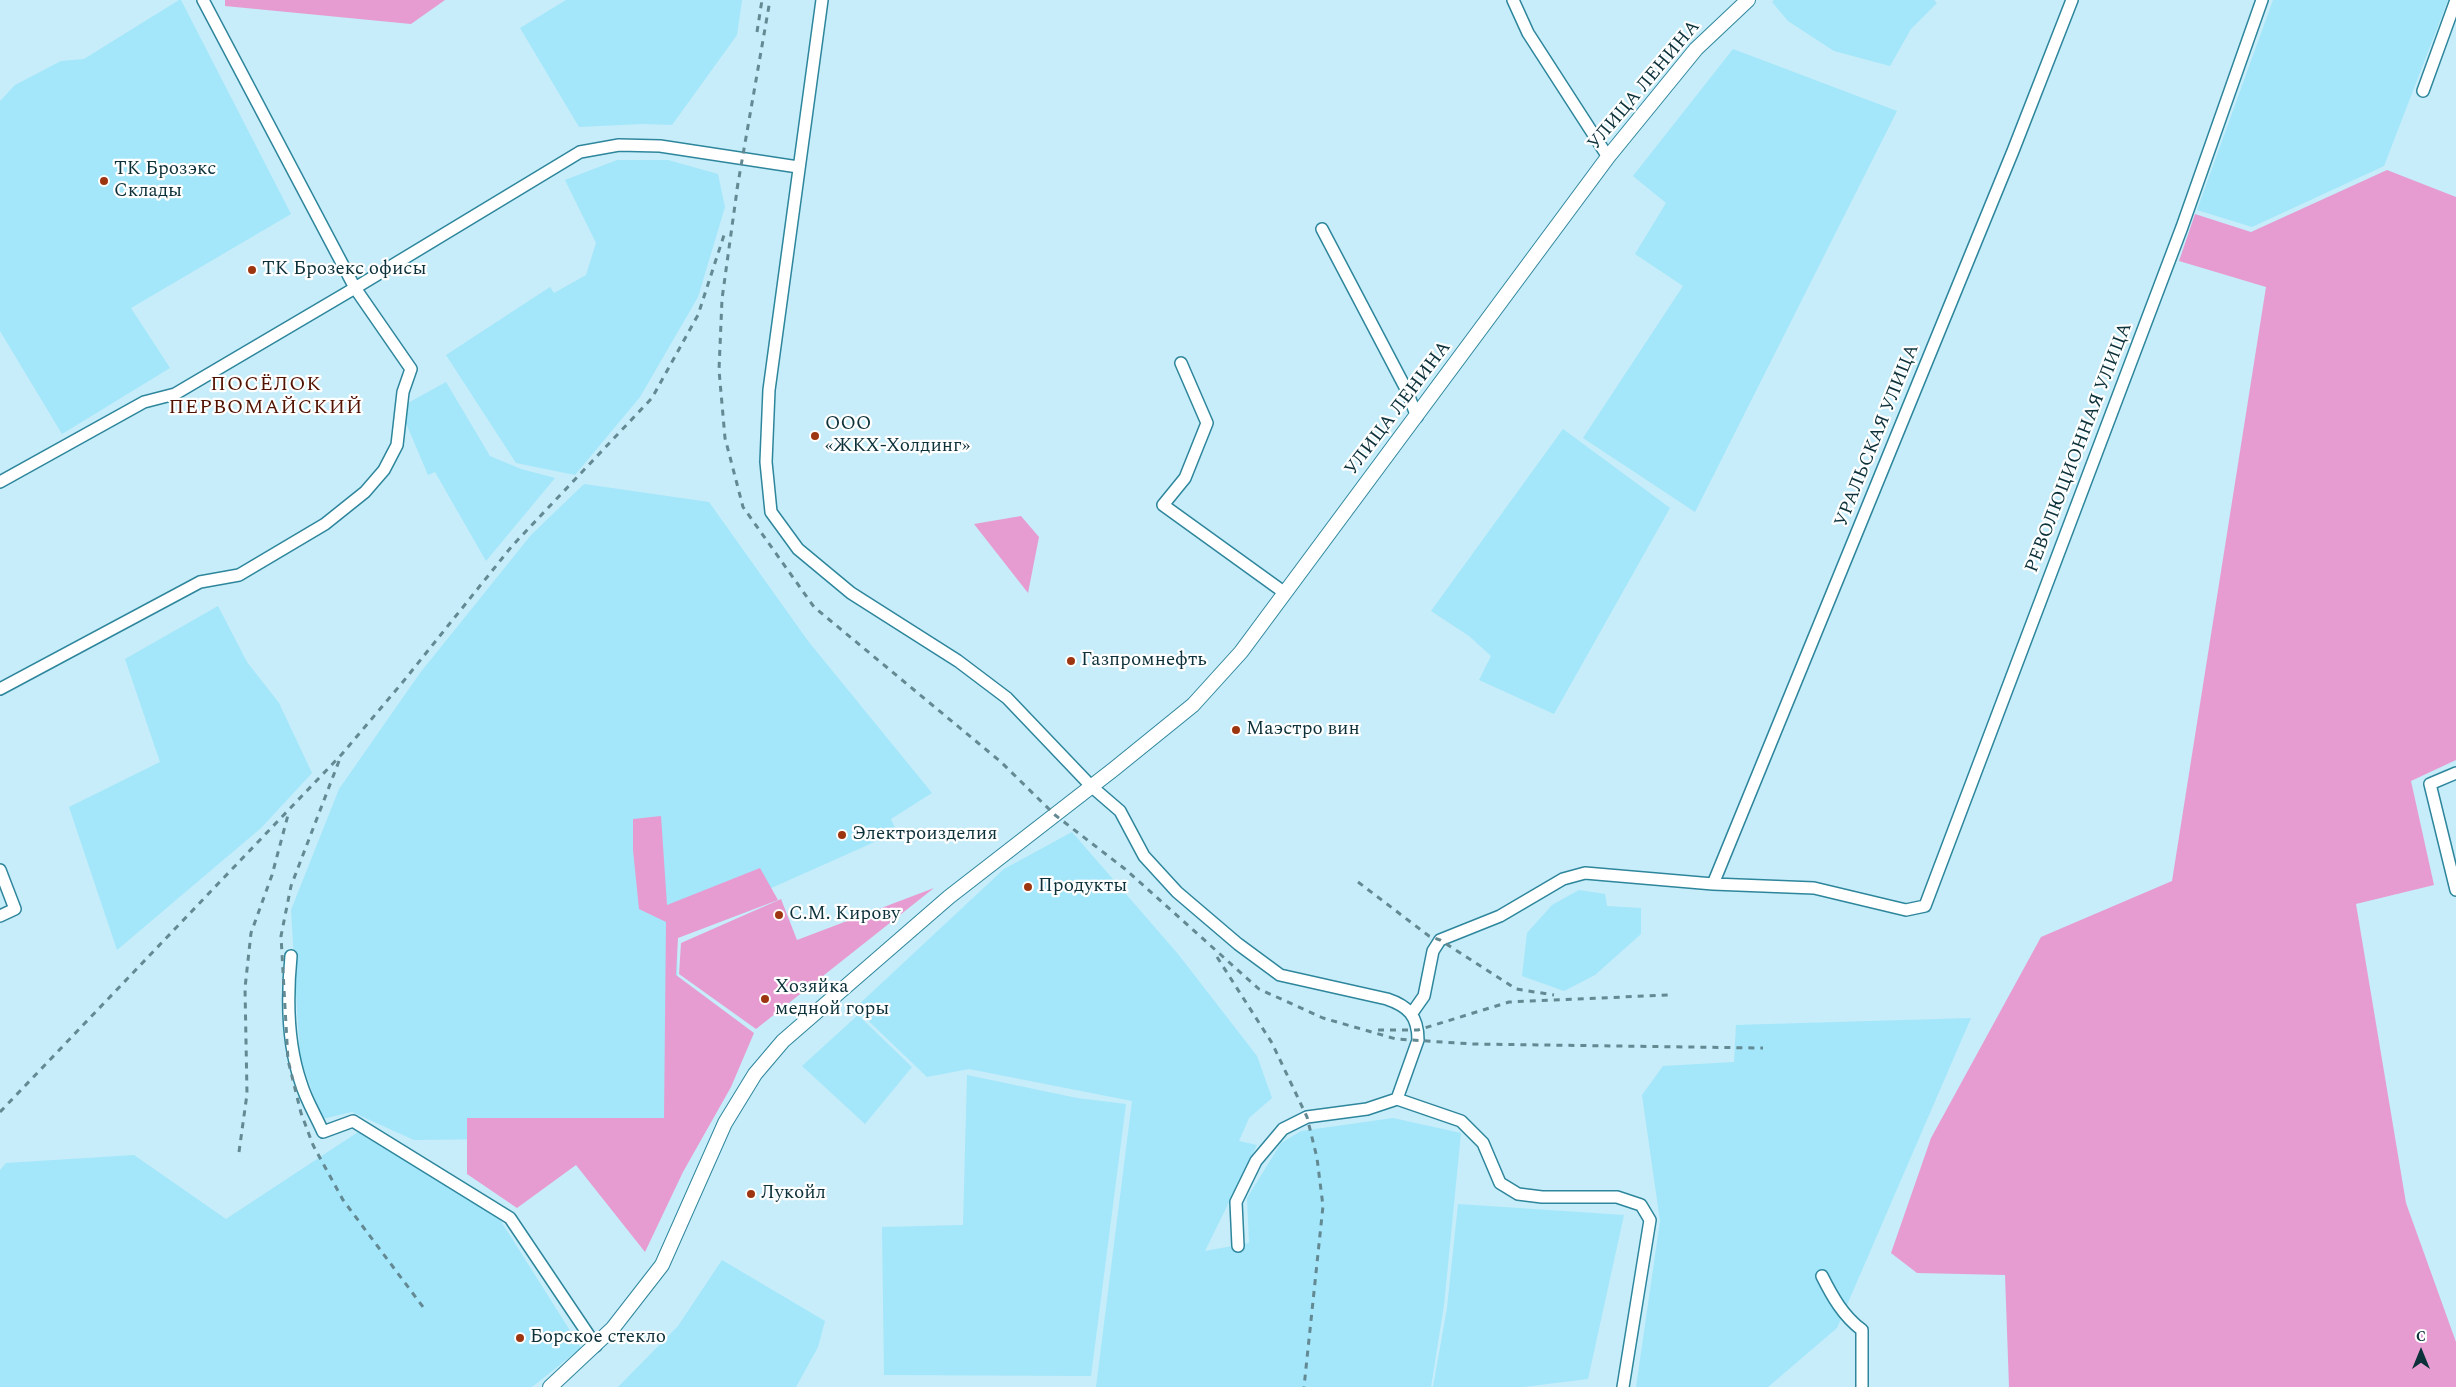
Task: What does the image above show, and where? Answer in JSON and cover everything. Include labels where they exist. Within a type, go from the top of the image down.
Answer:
[{"type":"main road","name":"УЛИЦА ЛЕНИНА","points":[[550,1387],[596,1346],[613,1328],[662,1265],[724,1123],[755,1074],[783,1041],[949,897],[1194,704],[1241,652],[1608,157],[1696,49],[1748,0]]},
{"type":"street","points":[[0,689],[200,582],[239,574],[325,524],[365,492],[384,470],[396,445],[403,392],[411,369],[355,288],[203,0]]},
{"type":"street","points":[[822,0],[769,390],[766,462],[771,512],[798,549],[851,593],[958,661],[1007,698],[1092,786],[1120,811],[1144,856],[1177,892],[1238,944],[1280,975],[1387,999],[1401,1004],[1412,1013],[1418,1030],[1418,1040],[1397,1099]]},
{"type":"street","points":[[1513,0],[1528,33],[1608,157]]},
{"type":"street","name":"УРАЛЬСКАЯ УЛИЦА","points":[[1713,884],[2013,151],[2072,0]]},
{"type":"street","name":"РЕВОЛЮЦИОННАЯ УЛИЦА","points":[[1713,884],[1814,888],[1906,910],[1925,906],[2182,227],[2262,0]]},
{"type":"street","points":[[2424,91],[2456,0]]},
{"type":"street","points":[[0,482],[144,402],[175,394],[571,157],[587,150],[619,145],[660,146],[798,167]]},
{"type":"street","points":[[1322,229],[1406,389],[1417,417]]},
{"type":"street","points":[[1181,364],[1206,422],[1185,478],[1163,505],[1285,593]]},
{"type":"street","points":[[2456,773],[2430,784],[2456,890]]},
{"type":"street","points":[[0,870],[15,909],[0,916]]},
{"type":"street","points":[[1412,1013],[1424,996],[1433,951],[1440,940],[1500,916],[1563,878],[1585,873],[1713,884]]},
{"type":"street","points":[[291,956],[289,981],[291,1036],[300,1082],[323,1132],[353,1121],[510,1218],[596,1346]]},
{"type":"street","points":[[1238,1246],[1236,1202],[1256,1161],[1283,1129],[1307,1117],[1367,1109],[1397,1099],[1462,1122],[1482,1143],[1500,1183],[1518,1194],[1542,1197],[1617,1197],[1641,1204],[1650,1220],[1624,1387]]},
{"type":"street","points":[[1822,1276],[1833,1298],[1852,1322],[1862,1330],[1862,1387]]},
{"type":"shaded area","points":[[181,0],[291,214],[131,308],[170,368],[62,434],[0,331],[0,101],[15,85],[61,61],[84,59]]},
{"type":"shaded area","points":[[225,0],[445,0],[411,24],[225,6]]},
{"type":"shaded area","points":[[566,0],[742,0],[737,35],[672,125],[642,124],[579,127],[520,28]]},
{"type":"shaded area","points":[[1774,0],[1934,0],[1937,3],[1911,29],[1890,66],[1834,51],[1788,21],[1772,2]]},
{"type":"shaded area","points":[[2273,0],[2448,0],[2384,166],[2252,227],[2197,210]]},
{"type":"shaded area","points":[[1733,49],[1897,111],[1695,512],[1583,438],[1683,286],[1635,254],[1666,203],[1633,176]]},
{"type":"shaded area","points":[[617,160],[668,160],[718,174],[725,207],[698,297],[640,397],[575,475],[516,463],[446,355],[550,287],[554,293],[586,275],[596,243],[565,180]]},
{"type":"shaded area","points":[[2387,170],[2456,197],[2456,760],[2411,781],[2434,885],[2356,904],[2406,1203],[2456,1342],[2456,1387],[2009,1387],[2005,1275],[1917,1273],[1891,1253],[1931,1138],[2041,937],[2172,881],[2266,287],[2179,261],[2195,214],[2251,232]]},
{"type":"shaded area","points":[[446,382],[490,456],[521,469],[555,478],[486,561],[435,472],[428,475],[403,416],[408,403]]},
{"type":"shaded area","points":[[1563,429],[1670,508],[1554,714],[1479,680],[1491,656],[1469,636],[1431,611]]},
{"type":"shaded area","points":[[584,484],[709,502],[808,641],[932,793],[891,819],[897,832],[677,930],[679,1137],[414,1140],[352,1112],[322,1119],[300,1058],[291,910],[339,789],[420,673],[531,535]]},
{"type":"shaded area","points":[[1021,516],[1039,537],[1028,593],[974,524]]},
{"type":"shaded area","points":[[218,606],[247,662],[279,703],[312,773],[261,828],[117,950],[69,807],[160,762],[125,659]]},
{"type":"shaded area","points":[[661,816],[667,905],[760,868],[778,900],[678,938],[676,975],[754,1033],[731,1087],[683,1172],[645,1252],[576,1165],[517,1208],[467,1174],[467,1118],[664,1118],[666,922],[639,909],[633,850],[633,819]]},
{"type":"shaded area","points":[[1072,832],[1178,954],[1257,1056],[1272,1098],[1249,1118],[1239,1141],[1257,1145],[1205,1251],[1249,1243],[1247,1198],[1281,1143],[1301,1131],[1393,1118],[1461,1133],[1444,1305],[1431,1387],[1096,1387],[1132,1101],[969,1069],[927,1077],[855,1008],[1004,869]]},
{"type":"shaded area","points":[[934,888],[756,1029],[679,974],[681,943],[781,899],[797,940]]},
{"type":"shaded area","points":[[1579,890],[1605,894],[1607,906],[1641,908],[1641,934],[1595,975],[1564,991],[1522,976],[1527,933],[1552,905]]},
{"type":"shaded area","points":[[858,1015],[912,1067],[865,1124],[802,1066]]},
{"type":"shaded area","points":[[1971,1018],[1837,1328],[1768,1387],[1636,1387],[1660,1221],[1642,1095],[1663,1066],[1734,1062],[1736,1025]]},
{"type":"shaded area","points":[[967,1075],[1077,1098],[1126,1104],[1091,1376],[884,1375],[882,1227],[963,1225]]},
{"type":"shaded area","points":[[358,1132],[499,1218],[581,1348],[532,1387],[0,1387],[0,1170],[6,1163],[134,1155],[226,1219]]},
{"type":"shaded area","points":[[1458,1204],[1624,1215],[1588,1379],[1523,1387],[1433,1387],[1447,1308]]},
{"type":"shaded area","points":[[722,1260],[825,1321],[818,1347],[796,1387],[618,1387],[678,1326]]},
{"type":"railway","points":[[757,32],[762,0]]},
{"type":"railway","points":[[737,189],[770,0]]},
{"type":"railway","points":[[738,183],[722,299],[719,370],[725,438],[743,507],[814,607],[1001,762],[1055,815],[1125,869],[1259,989],[1323,1018],[1396,1039],[1473,1044],[1763,1048]]},
{"type":"railway","points":[[0,1112],[342,754],[402,683],[512,546],[652,398],[698,315],[725,232]]},
{"type":"railway","points":[[339,761],[291,886],[281,936],[288,1060],[301,1113],[313,1145],[343,1200],[426,1311]]},
{"type":"railway","points":[[239,1152],[247,1094],[245,988],[251,933],[272,875],[288,815]]},
{"type":"railway","points":[[1358,882],[1429,936],[1440,940],[1516,989],[1554,995]]},
{"type":"railway","points":[[1217,957],[1272,1043],[1307,1117],[1317,1158],[1323,1206],[1304,1387]]},
{"type":"railway","points":[[1378,1030],[1418,1030],[1509,1002],[1668,995]]},
{"type":"place","name":"ТК Брозэкс Склады","points":[[104,181]]},
{"type":"place","name":"ТК Брозекс офисы","points":[[252,270]]},
{"type":"place","name":"ООО «ЖКХ-Холдинг»","points":[[815,436]]},
{"type":"place","name":"Газпромнефть","points":[[1071,661]]},
{"type":"place","name":"Маэстро вин","points":[[1236,730]]},
{"type":"place","name":"Электроизделия","points":[[842,835]]},
{"type":"place","name":"Продукты","points":[[1028,887]]},
{"type":"place","name":"С.М. Кирову","points":[[779,915]]},
{"type":"place","name":"Хозяйка медной горы","points":[[765,999]]},
{"type":"place","name":"Лукойл","points":[[751,1194]]},
{"type":"place","name":"Борское стекло","points":[[520,1338]]},
{"type":"district","name":"ПОСЁЛОК ПЕРВОМАЙСКИЙ","points":[[266,398]]}]
